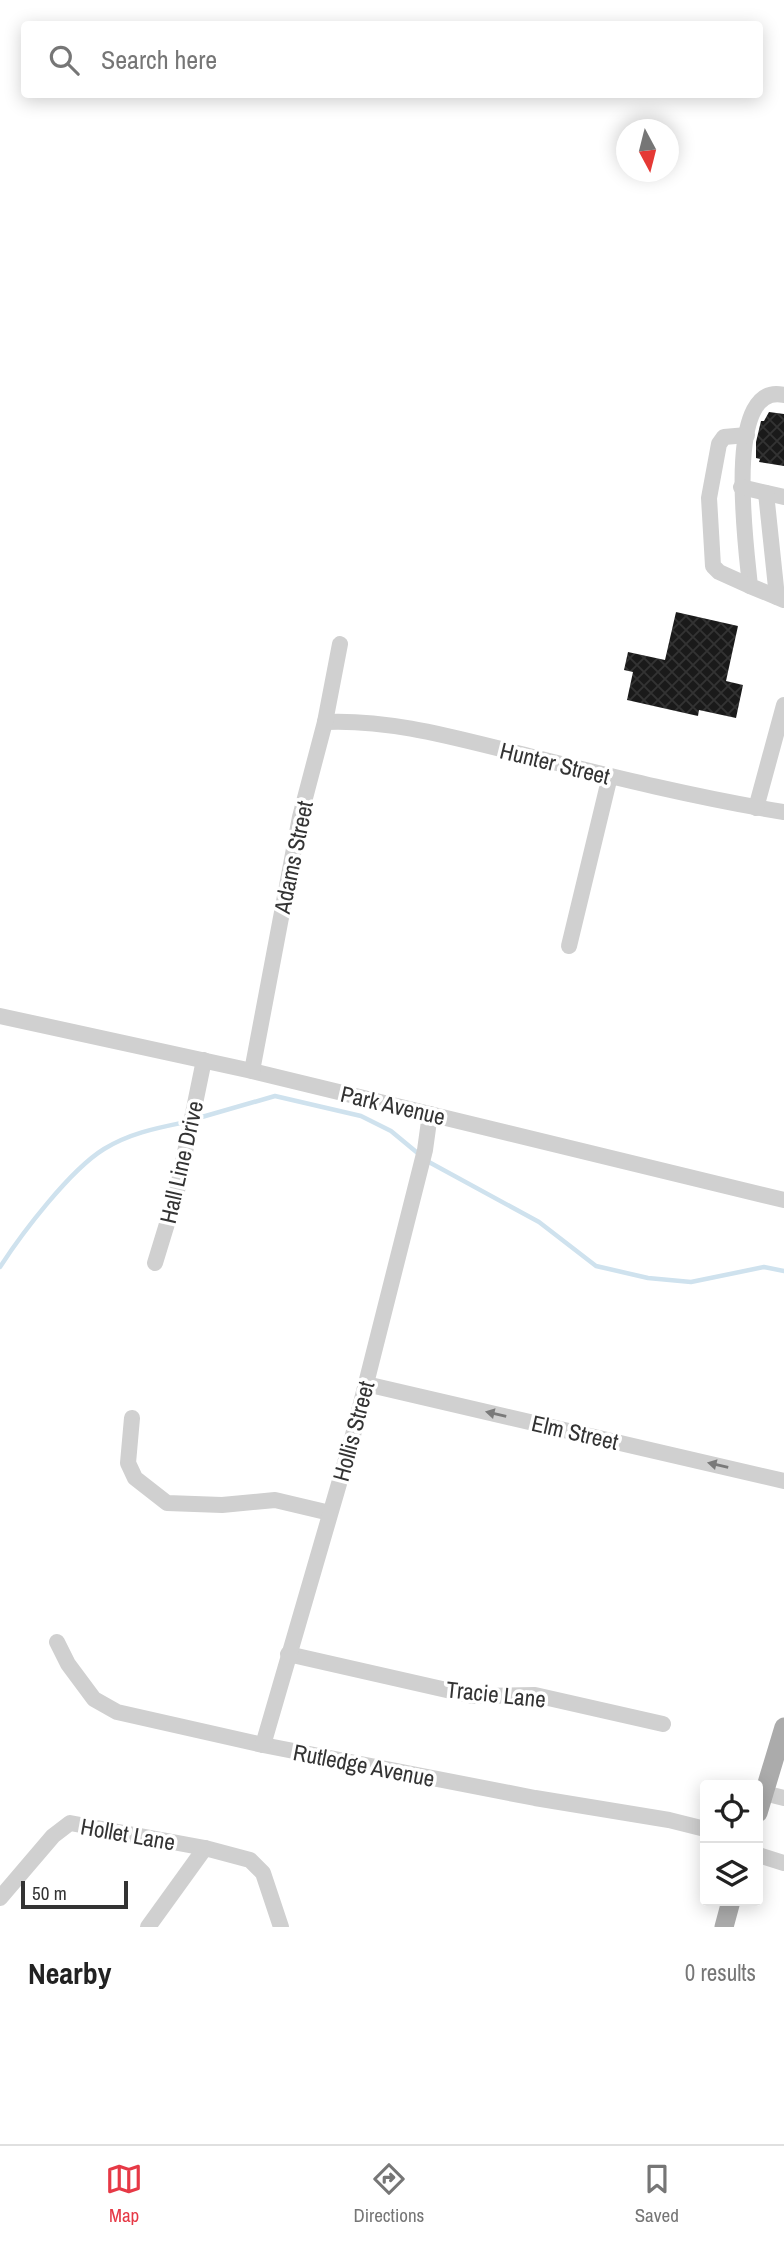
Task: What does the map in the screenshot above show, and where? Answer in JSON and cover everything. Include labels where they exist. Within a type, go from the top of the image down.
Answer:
[{"type":"main road","points":[[763,1796],[784,1727]]},
{"type":"main road","points":[[724,1927],[730,1906]]},
{"type":"street","points":[[750,586],[741,487],[747,435],[753,410],[762,398],[777,393],[784,395]]},
{"type":"street","points":[[747,435],[724,437],[719,444],[709,498],[713,566],[719,572],[780,598],[766,493]]},
{"type":"street","points":[[741,487],[784,497]]},
{"type":"street","name":"Adams Street","points":[[252,1071],[300,817],[325,722],[340,644]]},
{"type":"street","points":[[756,808],[784,705]]},
{"type":"street","name":"Hunter Street","points":[[325,722],[375,723],[442,735],[610,776],[784,812]]},
{"type":"street","points":[[569,946],[610,776]]},
{"type":"street","name":"Park Avenue","points":[[0,1016],[252,1071],[784,1200]]},
{"type":"street","name":"Hall Line Drive","points":[[155,1263],[192,1123],[204,1060]]},
{"type":"street","name":"Hollis Street","points":[[263,1745],[366,1384],[425,1150],[430,1114]]},
{"type":"street","name":"Elm Street","points":[[366,1384],[784,1480]]},
{"type":"street","points":[[132,1418],[128,1463],[135,1478],[167,1503],[222,1505],[275,1500],[330,1513]]},
{"type":"street","name":"Rutledge Avenue","points":[[57,1642],[68,1664],[94,1699],[117,1712],[263,1745],[700,1828]]},
{"type":"street","name":"Tracie Lane","points":[[288,1654],[473,1696],[535,1695],[663,1724]]},
{"type":"street","points":[[764,1793],[784,1798]]},
{"type":"street","name":"Hollet Lane","points":[[0,1898],[53,1836],[69,1823],[205,1848]]},
{"type":"street","points":[[148,1927],[205,1848],[250,1860],[263,1873],[281,1927]]},
{"type":"street","points":[[763,1857],[784,1863]]},
{"type":"building","points":[[769,412],[784,414],[784,466],[759,462],[760,459],[756,458],[756,442],[761,421],[764,421]]},
{"type":"building","points":[[676,612],[738,626],[726,681],[743,685],[736,718],[699,710],[698,716],[627,700],[633,672],[624,670],[628,652],[665,660]]},
{"type":"waterway","points":[[195,1119],[275,1096],[361,1116],[391,1131],[420,1155]]},
{"type":"waterway","points":[[0,1267],[48,1203],[91,1159],[114,1143],[134,1135],[186,1122]]},
{"type":"waterway","points":[[427,1161],[539,1222],[596,1266],[648,1278],[691,1282],[764,1267],[784,1271]]}]
